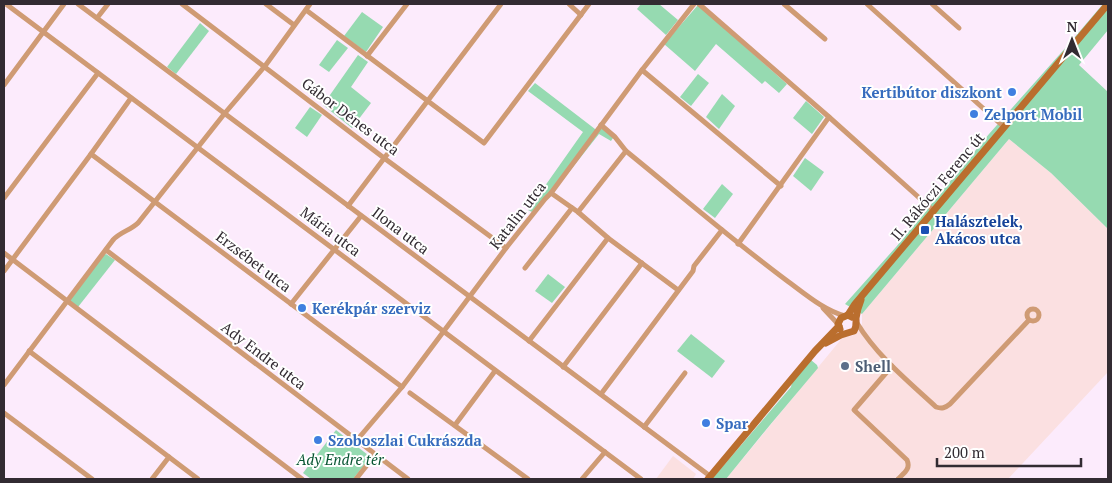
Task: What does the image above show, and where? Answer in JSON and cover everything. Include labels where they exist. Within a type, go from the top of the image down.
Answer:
[{"type":"main road","name":"II. Rákóczi Ferenc út","points":[[709,478],[838,325],[841,318],[846,315],[1108,4]]},
{"type":"main road","name":"II. Rákóczi Ferenc út","points":[[820,346],[856,329],[858,307],[863,294]]},
{"type":"main road","points":[[846,315],[854,318],[856,322]]},
{"type":"main road","points":[[838,325],[840,330],[849,333]]},
{"type":"street","name":"Mária utca","points":[[6,4],[641,479]]},
{"type":"street","points":[[4,85],[64,4]]},
{"type":"street","name":"Ilona utca","points":[[78,4],[601,394],[709,478]]},
{"type":"street","points":[[97,18],[108,4]]},
{"type":"street","name":"Gábor Dénes utca","points":[[182,4],[506,248]]},
{"type":"street","points":[[266,4],[294,25]]},
{"type":"street","points":[[4,384],[117,235],[138,223],[198,146],[265,66],[310,4]]},
{"type":"street","points":[[367,56],[407,4]]},
{"type":"street","points":[[348,206],[501,4]]},
{"type":"street","points":[[569,4],[581,15]]},
{"type":"street","points":[[306,10],[484,143],[589,4]]},
{"type":"street","name":"Katalin utca","points":[[357,440],[402,387],[506,248],[551,193],[642,70],[694,4]]},
{"type":"street","points":[[699,4],[934,211]]},
{"type":"street","points":[[784,4],[825,39]]},
{"type":"street","points":[[867,4],[1004,128]]},
{"type":"street","points":[[932,4],[959,28]]},
{"type":"street","points":[[642,70],[781,186]]},
{"type":"street","points":[[4,198],[98,73]]},
{"type":"street","points":[[4,271],[131,98]]},
{"type":"street","points":[[738,244],[829,117]]},
{"type":"street","points":[[601,125],[615,137],[626,151],[738,244],[820,304],[838,314],[846,315]]},
{"type":"street","points":[[578,212],[626,151]]},
{"type":"street","name":"Erzsébet utca","points":[[91,154],[402,387]]},
{"type":"street","points":[[551,193],[678,290]]},
{"type":"street","points":[[526,268],[572,208]]},
{"type":"street","points":[[291,304],[361,216]]},
{"type":"street","points":[[601,394],[722,230]]},
{"type":"street","points":[[530,341],[608,238]]},
{"type":"street","name":"Ady Endre utca","points":[[106,250],[408,479]]},
{"type":"street","points":[[4,254],[302,479]]},
{"type":"street","points":[[563,367],[642,262]]},
{"type":"street","points":[[820,304],[838,325]]},
{"type":"street","points":[[856,322],[867,340],[892,366],[936,407],[945,408],[1029,320]]},
{"type":"street","points":[[849,333],[857,334],[867,340]]},
{"type":"street","points":[[29,350],[198,479]]},
{"type":"street","points":[[892,366],[854,410],[907,460],[909,464],[908,469],[898,479]]},
{"type":"street","points":[[455,425],[495,371]]},
{"type":"street","points":[[644,427],[685,373]]},
{"type":"street","points":[[410,393],[528,479]]},
{"type":"street","points":[[4,412],[92,479]]},
{"type":"street","points":[[582,479],[604,452]]},
{"type":"street","points":[[356,479],[375,455]]},
{"type":"street","points":[[152,479],[169,457]]},
{"type":"shaded area","points":[[1009,139],[1051,173],[1108,229],[1108,372],[1008,479],[726,479],[843,337],[852,336],[862,328],[862,314]]},
{"type":"shaded area","points":[[673,456],[696,474],[693,479],[656,479]]},
{"type":"green space","points":[[641,4],[659,4],[678,20],[666,35],[637,9]]},
{"type":"green space","points":[[1103,4],[1108,4],[1108,30],[1079,65],[1108,92],[1108,229],[1051,173],[1009,139],[862,314],[845,304],[896,247],[989,134]]},
{"type":"green space","points":[[698,5],[787,84],[779,93],[765,81],[762,84],[716,44],[695,71],[664,44]]},
{"type":"green space","points":[[362,12],[383,27],[366,52],[344,36]]},
{"type":"green space","points":[[200,23],[209,31],[176,74],[167,67]]},
{"type":"green space","points":[[337,40],[348,48],[329,72],[319,65]]},
{"type":"green space","points":[[358,55],[368,62],[351,87],[371,103],[352,128],[323,105]]},
{"type":"green space","points":[[698,74],[709,83],[691,106],[680,97]]},
{"type":"green space","points":[[535,83],[595,129],[603,129],[613,138],[611,141],[599,134],[554,191],[532,212],[528,210],[583,132],[528,91]]},
{"type":"green space","points":[[722,94],[735,106],[719,129],[706,117]]},
{"type":"green space","points":[[806,101],[824,117],[812,134],[793,118]]},
{"type":"green space","points":[[310,107],[322,115],[307,137],[295,128]]},
{"type":"green space","points":[[805,158],[824,172],[811,191],[793,176]]},
{"type":"green space","points":[[722,184],[733,194],[715,218],[703,209]]},
{"type":"green space","points":[[106,254],[115,260],[78,307],[69,300]]},
{"type":"green space","points":[[548,274],[565,287],[552,303],[535,291]]},
{"type":"green space","points":[[691,334],[725,361],[712,378],[677,351]]},
{"type":"green space","points":[[811,360],[818,368],[726,479],[712,479],[791,387],[792,382]]},
{"type":"green space","name":"Ady Endre tér","points":[[336,430],[368,455],[369,459],[353,479],[311,479],[303,473]]},
{"type":"place","name":"Kertibútor diszkont","points":[[1012,92]]},
{"type":"place","name":"Zelport Mobil","points":[[974,114]]},
{"type":"place","name":"Halásztelek, Akácos utca","points":[[925,230]]},
{"type":"place","name":"Kerékpár szerviz","points":[[302,308]]},
{"type":"place","name":"Shell","points":[[845,366]]},
{"type":"place","name":"Spar","points":[[706,423]]},
{"type":"place","name":"Szoboszlai Cukrászda","points":[[318,440]]}]
